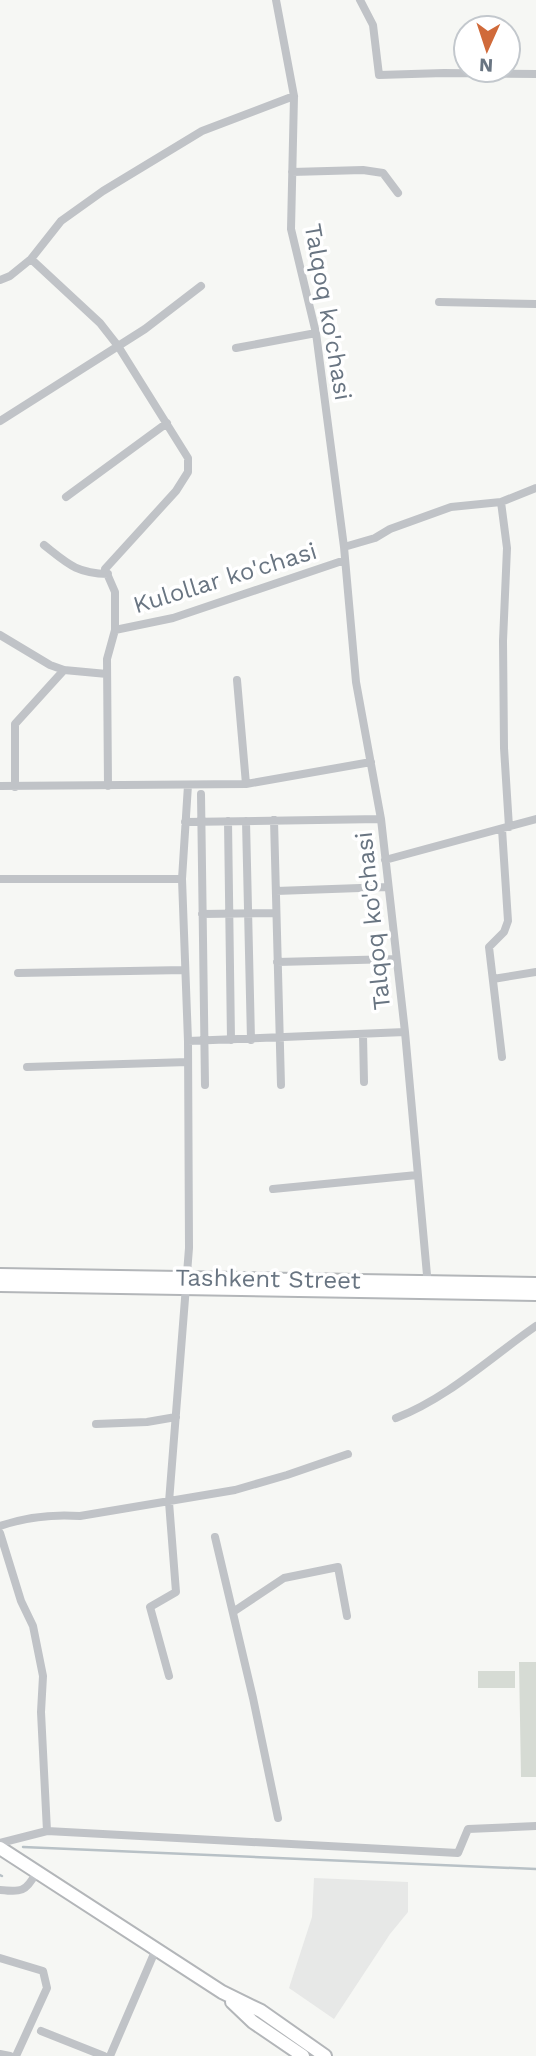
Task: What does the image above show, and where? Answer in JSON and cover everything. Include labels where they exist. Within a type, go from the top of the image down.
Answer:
[{"type":"highway","name":"Tashkent Street","points":[[0,1275],[186,1283],[428,1288],[536,1294]]},
{"type":"highway","name":"Tashkent Street","points":[[0,1285],[186,1283]]},
{"type":"highway","name":"Tashkent Street","points":[[428,1288],[536,1284]]},
{"type":"highway","points":[[0,1848],[222,1992],[261,2011],[325,2056]]},
{"type":"highway","points":[[222,1992],[253,2022],[303,2056]]},
{"type":"street","name":"Talqoq ko'chasi","points":[[276,0],[294,96],[291,229],[316,333],[344,547],[356,682],[380,819],[405,1032],[428,1288]]},
{"type":"street","points":[[360,0],[373,25],[379,75],[536,74]]},
{"type":"street","points":[[0,280],[10,276],[32,259],[61,221],[144,165],[202,131],[294,96]]},
{"type":"street","points":[[292,172],[363,170],[383,173],[398,193]]},
{"type":"street","name":"Kulollar ko'chasi","points":[[32,259],[100,323],[118,346],[188,457],[188,472],[176,491],[105,569],[116,592],[115,630],[107,659],[108,786]]},
{"type":"street","points":[[0,421],[145,329],[201,286]]},
{"type":"street","points":[[439,302],[536,304]]},
{"type":"street","points":[[236,348],[316,333]]},
{"type":"street","points":[[66,497],[167,423]]},
{"type":"street","points":[[344,547],[375,538],[390,529],[450,507],[500,502],[536,488]]},
{"type":"street","points":[[500,502],[507,548],[503,667],[508,921],[504,932],[489,947],[502,1057]]},
{"type":"street","points":[[44,545],[74,569],[108,574]]},
{"type":"street","name":"Kulollar ko'chasi","points":[[115,630],[173,618],[345,560]]},
{"type":"street","points":[[0,635],[50,665],[64,670],[107,674]]},
{"type":"street","points":[[15,787],[15,724],[64,670]]},
{"type":"street","points":[[237,680],[246,784]]},
{"type":"street","points":[[0,786],[246,784],[371,762]]},
{"type":"street","points":[[169,1676],[150,1606],[176,1592],[169,1502],[189,1248],[188,1041],[182,879],[188,785]]},
{"type":"street","points":[[201,794],[205,1085]]},
{"type":"street","points":[[185,822],[380,819]]},
{"type":"street","points":[[385,860],[536,819]]},
{"type":"street","points":[[274,820],[281,1085]]},
{"type":"street","points":[[228,821],[231,1040]]},
{"type":"street","points":[[246,821],[251,1040]]},
{"type":"street","points":[[0,879],[182,879]]},
{"type":"street","points":[[275,891],[388,887]]},
{"type":"street","points":[[202,914],[276,913]]},
{"type":"street","points":[[277,962],[396,959]]},
{"type":"street","points":[[18,973],[185,970]]},
{"type":"street","points":[[493,979],[536,972]]},
{"type":"street","points":[[188,1041],[405,1032]]},
{"type":"street","points":[[363,1035],[364,1082]]},
{"type":"street","points":[[27,1067],[188,1062]]},
{"type":"street","points":[[273,1189],[417,1175]]},
{"type":"street","points":[[396,1419],[461,1380],[536,1325]]},
{"type":"street","points":[[96,1424],[146,1422],[176,1417]]},
{"type":"street","points":[[0,1526],[31,1518],[58,1514],[80,1516],[235,1490],[348,1454]]},
{"type":"street","points":[[0,1533],[21,1601],[33,1626],[43,1676],[41,1712],[47,1831]]},
{"type":"street","points":[[215,1537],[278,1818]]},
{"type":"street","points":[[233,1612],[284,1578],[338,1567],[346,1616]]},
{"type":"street","points":[[0,1843],[47,1831],[458,1853],[468,1829],[536,1826]]},
{"type":"street","points":[[0,1890],[19,1892],[30,1885],[36,1873]]},
{"type":"street","points":[[110,2056],[156,1949]]},
{"type":"street","points":[[0,1958],[43,1971],[47,1988],[16,2056]]},
{"type":"street","points":[[41,2031],[104,2056]]},
{"type":"street","points":[[0,2054],[10,2056]]},
{"type":"shaded area","points":[[519,1662],[536,1662],[536,1777],[521,1777]]},
{"type":"shaded area","points":[[478,1671],[515,1671],[515,1688],[478,1688]]},
{"type":"shaded area","points":[[314,1878],[408,1882],[408,1912],[390,1934],[334,2019],[289,1988],[312,1917]]},
{"type":"waterway","points":[[23,1847],[536,1869]]}]
